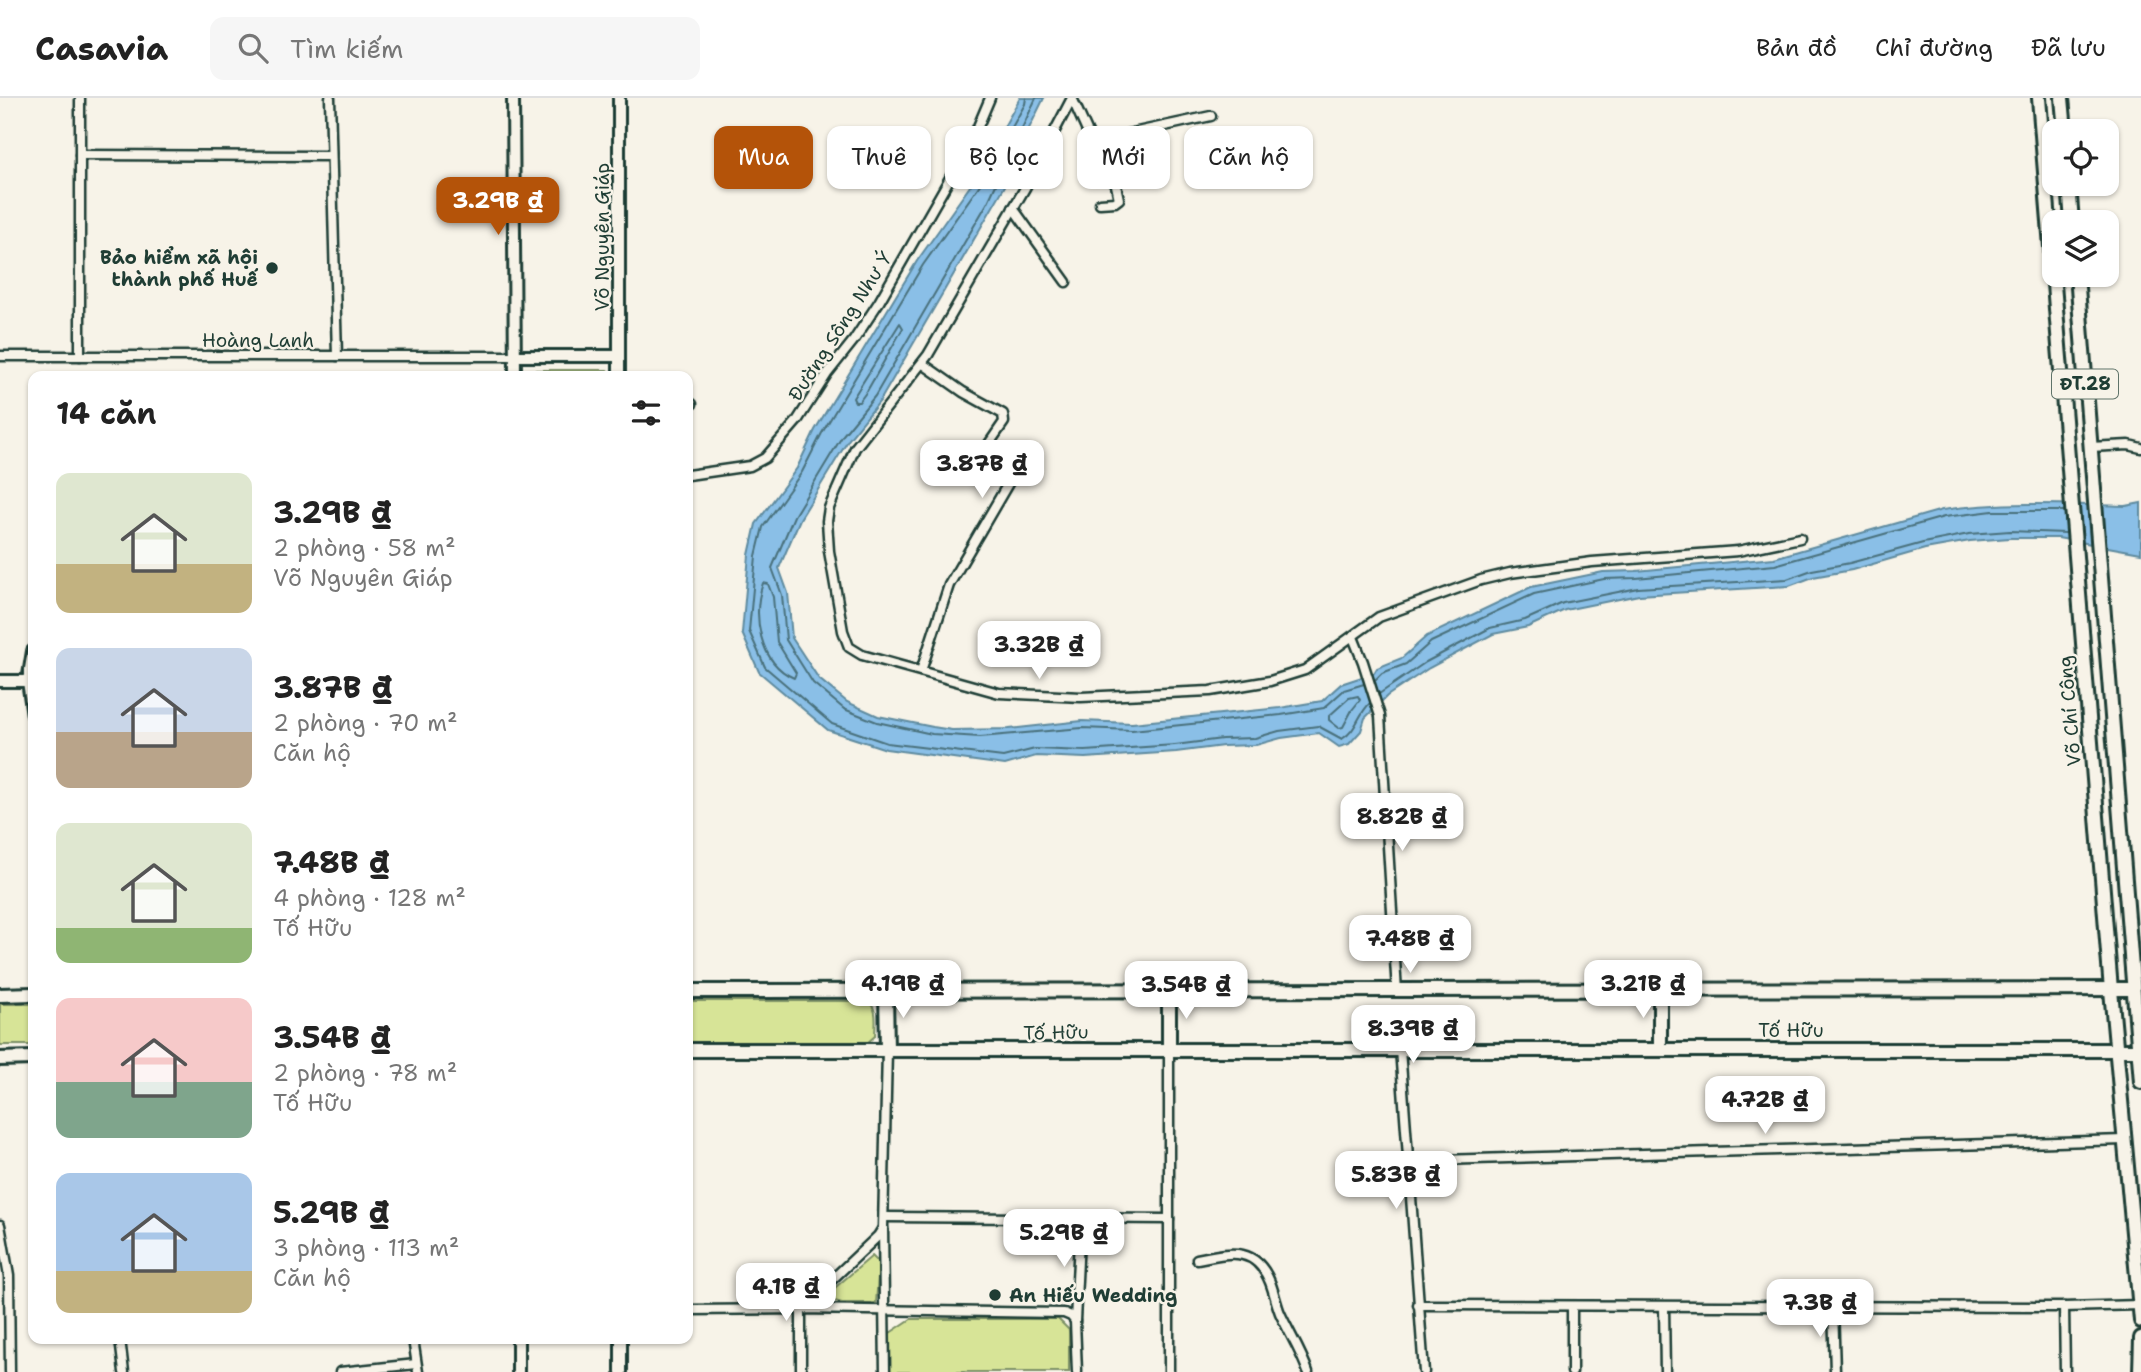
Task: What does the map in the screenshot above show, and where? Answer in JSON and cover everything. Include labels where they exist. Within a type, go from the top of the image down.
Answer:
[{"type":"main road","name":"Võ Chí Công","points":[[2039,98],[2111,990],[2141,1321]]},
{"type":"main road","points":[[2062,98],[2064,119]]},
{"type":"main road","name":"ĐT.28","points":[[2078,287],[2141,1082]]},
{"type":"main road","name":"Tố Hữu","points":[[693,991],[2133,989]]},
{"type":"main road","points":[[886,991],[887,1050]]},
{"type":"main road","points":[[1660,991],[1660,1049]]},
{"type":"main road","points":[[1169,992],[1169,1050]]},
{"type":"main road","points":[[0,995],[28,994]]},
{"type":"main road","name":"Tố Hữu","points":[[693,1050],[2138,1050]]},
{"type":"main road","points":[[0,1059],[28,1058]]},
{"type":"main road","points":[[2140,1372],[2141,1338]]},
{"type":"street","points":[[80,98],[80,356]]},
{"type":"street","points":[[330,98],[337,356]]},
{"type":"street","points":[[513,98],[515,371]]},
{"type":"street","name":"Võ Nguyên Giáp","points":[[619,98],[619,371]]},
{"type":"street","name":"Đường Sông Như Ý","points":[[693,474],[750,466],[765,458],[797,421],[879,302],[974,136],[990,98]]},
{"type":"street","points":[[1072,98],[1085,126]]},
{"type":"street","points":[[1072,98],[1013,208],[923,364],[855,447],[829,508],[827,521],[830,551],[845,640],[849,647],[862,655],[999,693],[1081,697],[1187,693],[1270,681],[1306,670],[1379,617],[1481,580],[1510,573],[1592,562],[1738,551],[1800,538]]},
{"type":"street","points":[[1167,126],[1211,116]]},
{"type":"street","points":[[80,155],[330,156]]},
{"type":"street","points":[[1100,203],[1115,202],[1119,199],[1117,189]]},
{"type":"street","points":[[1013,208],[1066,282]]},
{"type":"street","name":"Hoàng Lanh","points":[[0,356],[515,356]]},
{"type":"street","points":[[515,356],[619,356]]},
{"type":"street","points":[[921,671],[949,585],[1013,475],[1012,471],[984,451],[1004,422],[1003,414],[923,364]]},
{"type":"street","points":[[2090,447],[2129,445],[2141,448]]},
{"type":"street","points":[[1353,637],[1380,716],[1397,992]]},
{"type":"street","points":[[0,681],[28,681]]},
{"type":"street","points":[[1400,1049],[1423,1372]]},
{"type":"street","points":[[885,1372],[883,1228],[887,1050]]},
{"type":"street","points":[[1169,1050],[1169,1372]]},
{"type":"street","points":[[1407,1161],[2124,1140]]},
{"type":"street","points":[[885,1217],[1169,1219]]},
{"type":"street","points":[[1077,1372],[1075,1321],[1080,1219]]},
{"type":"street","points":[[0,1225],[9,1276],[10,1372]]},
{"type":"street","points":[[801,1372],[801,1309],[878,1236],[883,1228]]},
{"type":"street","points":[[1197,1259],[1240,1254],[1253,1259],[1264,1268],[1279,1311],[1308,1372]]},
{"type":"street","points":[[1418,1305],[2140,1305]]},
{"type":"street","points":[[1572,1306],[1572,1372]]},
{"type":"street","points":[[1833,1306],[1835,1372]]},
{"type":"street","points":[[1664,1307],[1665,1372]]},
{"type":"street","points":[[2064,1307],[2065,1372]]},
{"type":"street","points":[[693,1310],[1064,1313],[1075,1321]]},
{"type":"street","points":[[121,1344],[124,1372]]},
{"type":"street","points":[[340,1372],[417,1368],[414,1344]]},
{"type":"street","points":[[518,1344],[518,1372]]},
{"type":"street","points":[[621,1344],[621,1372]]},
{"type":"green space","points":[[607,370],[608,371],[525,371]]},
{"type":"green space","points":[[693,1001],[866,1001],[875,1011],[876,1021],[875,1036],[867,1043],[693,1044]]},
{"type":"green space","points":[[0,1004],[28,1004],[28,1045],[0,1045]]},
{"type":"green space","points":[[872,1256],[879,1263],[876,1303],[842,1303],[831,1300],[830,1292]]},
{"type":"green space","points":[[911,1319],[1058,1319],[1069,1330],[1069,1372],[890,1372],[890,1333]]},
{"type":"water","points":[[1020,98],[1044,98],[1030,126],[1004,126]]},
{"type":"water","points":[[968,189],[1003,189],[880,401],[849,439],[800,519],[779,568],[788,593],[792,638],[819,679],[847,702],[878,716],[952,730],[1009,729],[1082,721],[1132,723],[1280,708],[1322,701],[1341,684],[1374,673],[1377,668],[1402,658],[1427,636],[1531,587],[1603,572],[1774,558],[1942,510],[1965,507],[2011,504],[2126,506],[2141,503],[2141,553],[2058,538],[1970,541],[1925,549],[1852,570],[1813,577],[1789,586],[1639,595],[1565,610],[1528,627],[1493,634],[1429,668],[1387,696],[1365,718],[1361,731],[1349,744],[1339,747],[1319,733],[1281,738],[1256,745],[1176,752],[1085,758],[1036,756],[1005,765],[886,749],[828,730],[759,672],[742,633],[749,555],[756,524],[797,468],[815,430],[917,261]]},
{"type":"place","name":"Bảo hiểm xã hội thành phố Huế","points":[[272,268]]},
{"type":"place","name":"An Hiếu Wedding","points":[[995,1295]]}]
